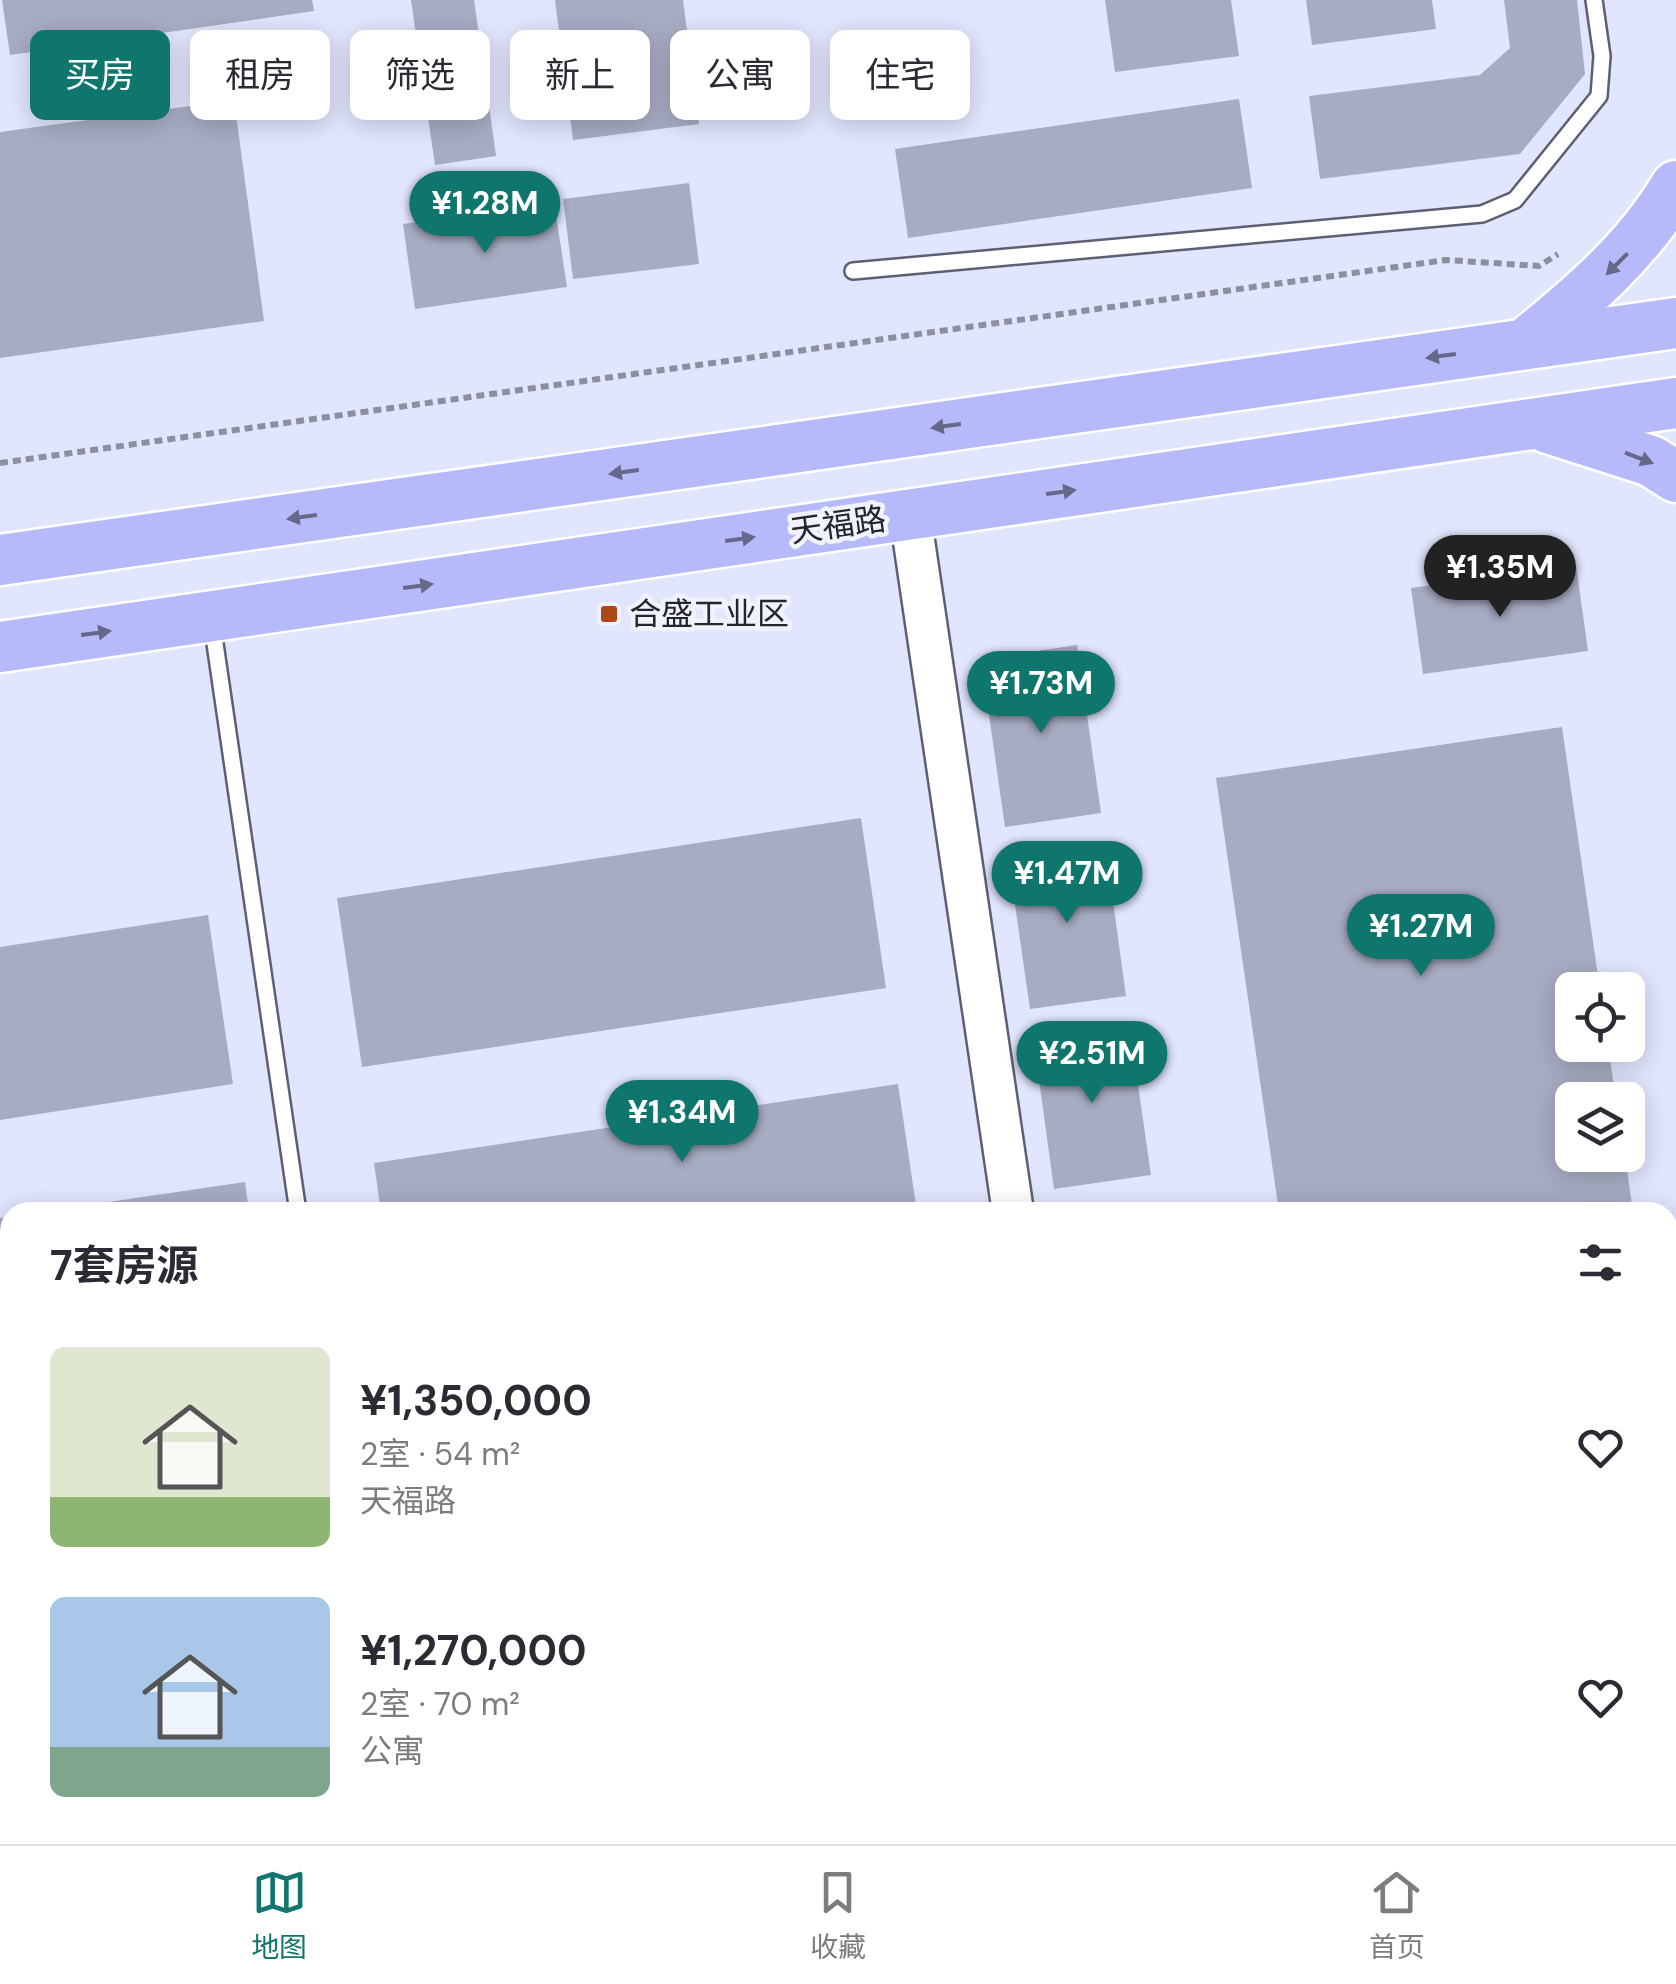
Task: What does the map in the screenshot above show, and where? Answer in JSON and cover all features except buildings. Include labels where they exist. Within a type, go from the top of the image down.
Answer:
[{"type":"main road","points":[[1525,344],[1620,262],[1652,226],[1676,186]]},
{"type":"main road","points":[[0,560],[1676,323]]},
{"type":"main road","name":"天福路","points":[[0,648],[1676,403]]},
{"type":"main road","points":[[1533,424],[1650,461],[1676,476]]},
{"type":"street","points":[[910,514],[1012,1202]]},
{"type":"lane","points":[[854,271],[1482,214],[1515,200],[1599,96],[1602,56],[1594,0]]},
{"type":"lane","points":[[211,616],[297,1202]]},
{"type":"path","points":[[0,462],[1446,260],[1539,266],[1566,249]]},
{"type":"place","name":"合盛工业区","points":[[609,614]]}]
